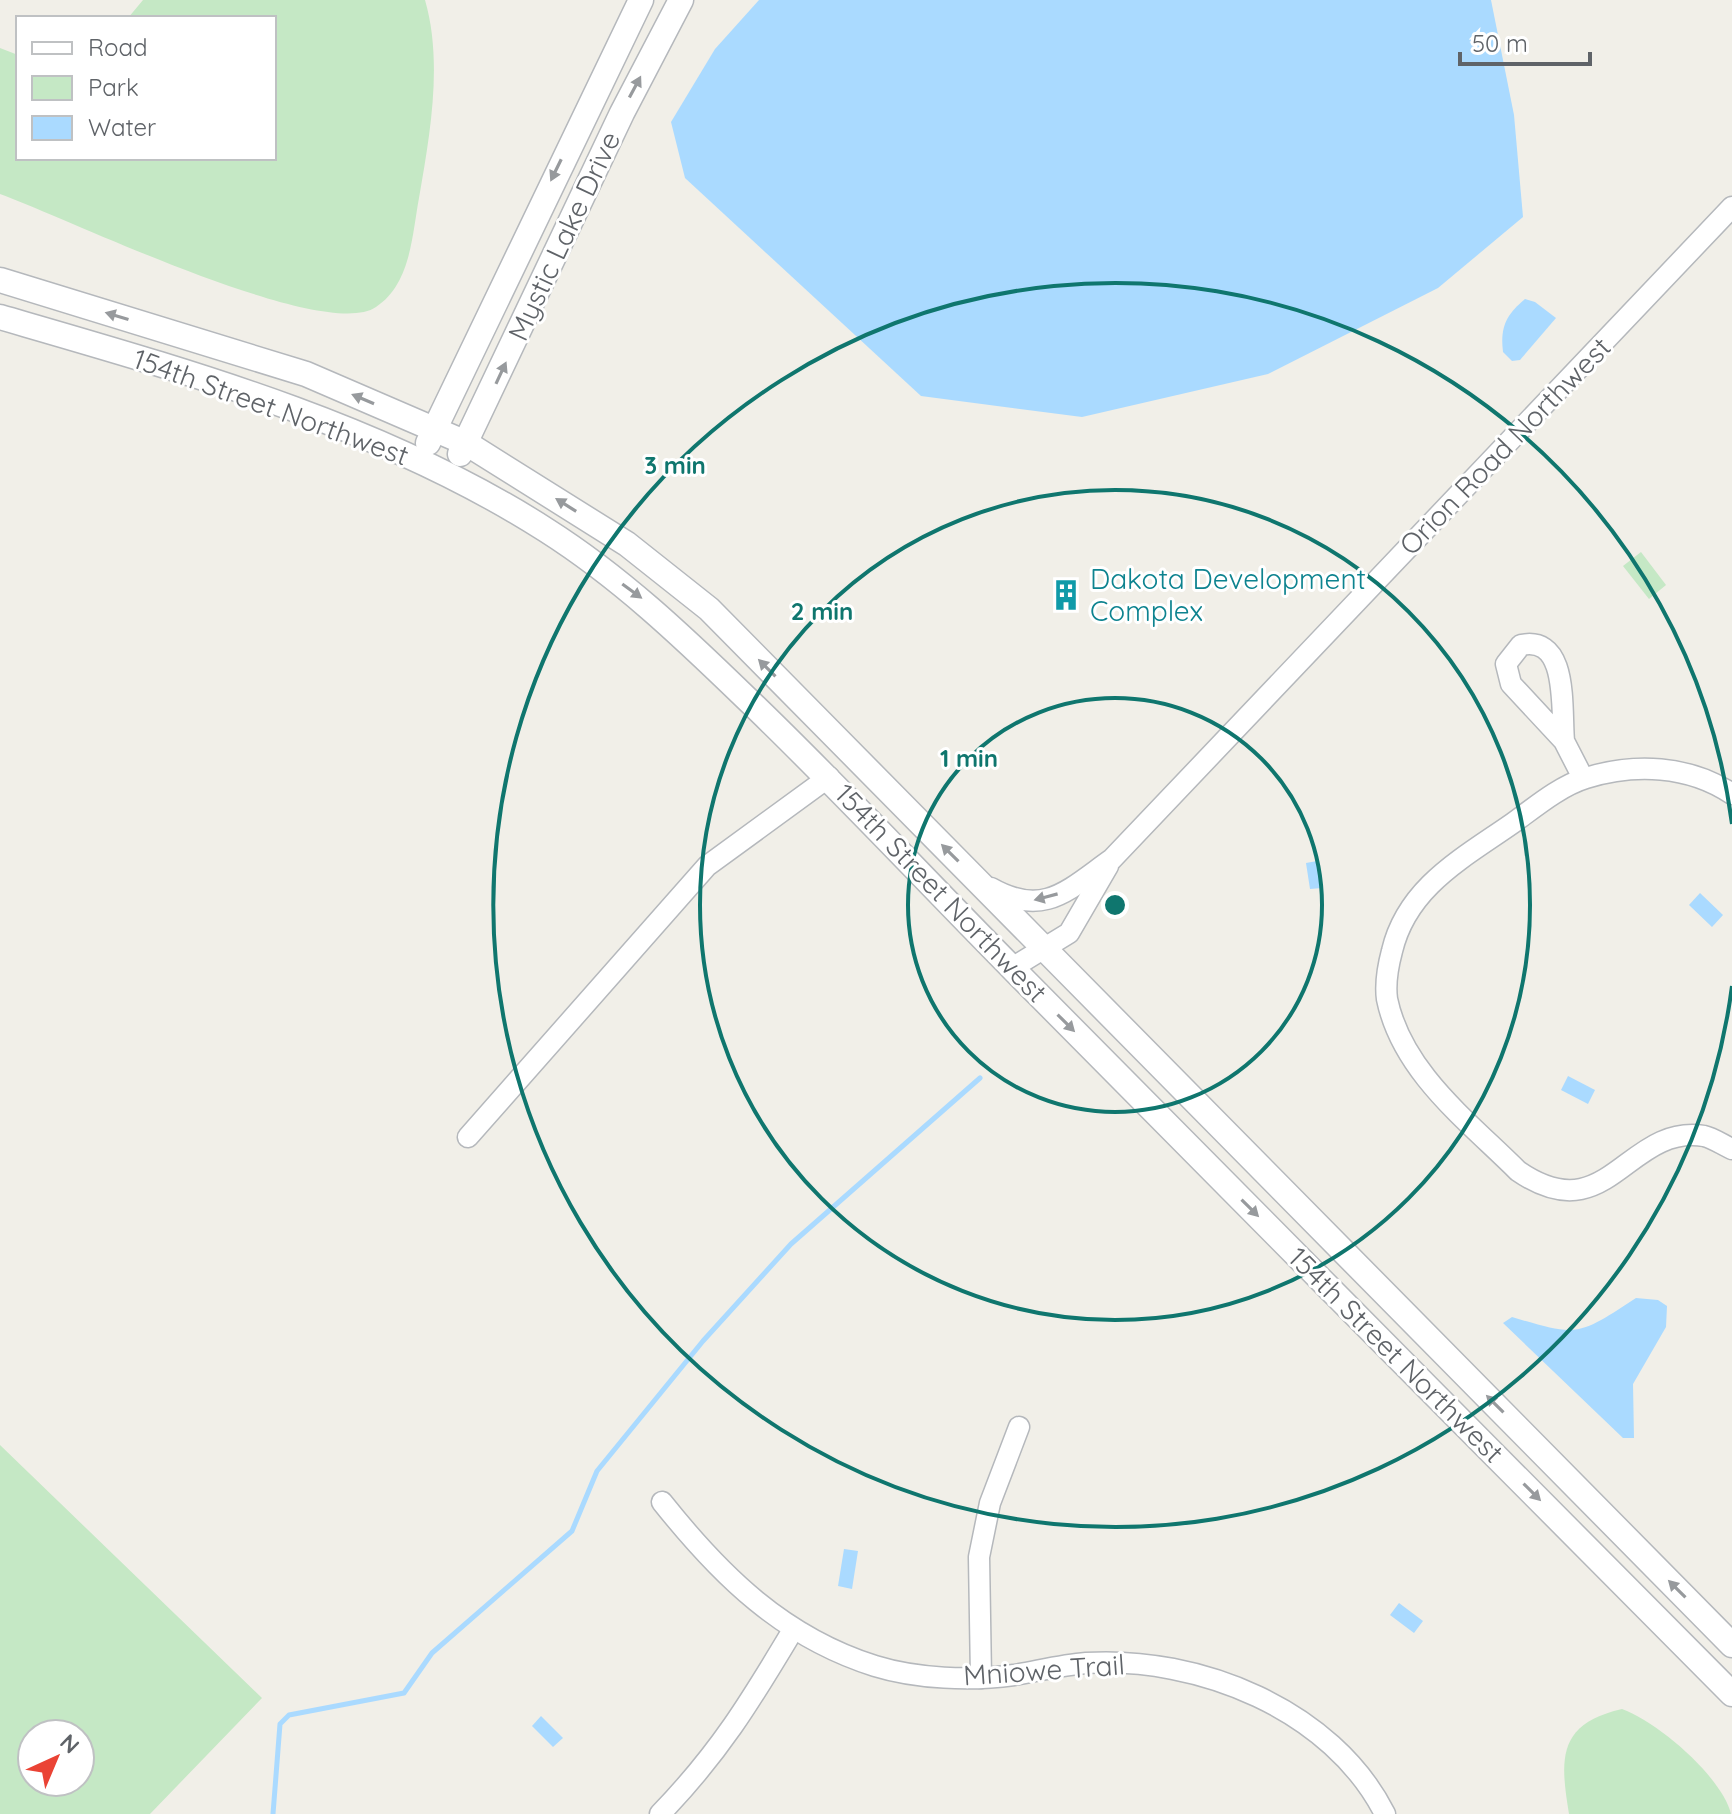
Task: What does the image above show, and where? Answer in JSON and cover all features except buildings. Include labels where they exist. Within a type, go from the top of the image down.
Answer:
[{"type":"street","name":"Mystic Lake Drive","points":[[419,460],[641,0]]},
{"type":"street","name":"Mystic Lake Drive","points":[[449,473],[622,113],[681,0]]},
{"type":"street","name":"Orion Road Northwest","points":[[976,880],[1016,902],[1038,901],[1064,893],[1112,859],[1732,207]]},
{"type":"street","name":"154th Street Northwest","points":[[0,280],[306,374],[466,443],[627,544],[709,609],[1732,1645]]},
{"type":"street","name":"154th Street Northwest","points":[[0,317],[103,347],[359,433],[449,473],[547,530],[645,601],[829,777],[1012,968],[1732,1694]]},
{"type":"street","points":[[1564,741],[1583,778]]},
{"type":"street","points":[[1732,794],[1695,776],[1660,768],[1628,768],[1583,778],[1436,876],[1397,929],[1388,966],[1387,996],[1396,1031],[1410,1058],[1430,1083],[1518,1171],[1538,1185],[1563,1191],[1592,1187],[1658,1142],[1682,1135],[1706,1136],[1732,1149]]},
{"type":"street","points":[[468,1137],[707,866],[829,777]]},
{"type":"street","name":"Orion Road Northwest","points":[[1012,968],[1069,933],[1112,859]]},
{"type":"street","points":[[981,1678],[979,1557],[990,1503],[1019,1427]]},
{"type":"street","name":"Mniowe Trail","points":[[662,1502],[704,1554],[754,1603],[793,1630],[877,1666],[981,1678],[1085,1663],[1183,1669],[1237,1687],[1315,1733],[1351,1766],[1385,1814]]},
{"type":"street","points":[[660,1814],[707,1765],[739,1722],[793,1630]]},
{"type":"green space","points":[[143,0],[425,0],[434,73],[427,149],[408,258],[388,297],[376,307],[347,313],[304,308],[193,273],[0,194],[0,48],[16,54],[16,160],[276,160],[276,16],[130,16]]},
{"type":"green space","points":[[1641,552],[1666,585],[1649,599],[1623,566]]},
{"type":"green space","points":[[0,1445],[262,1698],[150,1814],[0,1814]]},
{"type":"green space","points":[[1622,1709],[1653,1726],[1687,1752],[1715,1784],[1731,1814],[1569,1814],[1564,1776],[1568,1746],[1574,1734],[1585,1724]]},
{"type":"water","points":[[759,0],[1491,0],[1514,115],[1523,217],[1438,288],[1268,374],[1082,417],[921,396],[685,178],[671,122],[715,49]]},
{"type":"water","points":[[1525,299],[1535,302],[1556,318],[1520,360],[1512,361],[1503,352],[1502,335],[1509,316]]},
{"type":"water","points":[[1317,861],[1322,888],[1310,889],[1306,863]]},
{"type":"water","points":[[1700,893],[1723,915],[1712,927],[1689,905]]},
{"type":"water","points":[[1568,1076],[1595,1090],[1588,1104],[1561,1090]]},
{"type":"water","points":[[1636,1298],[1658,1300],[1667,1306],[1666,1327],[1633,1384],[1634,1438],[1623,1438],[1503,1323],[1512,1317],[1551,1328],[1577,1329],[1601,1320]]},
{"type":"water","points":[[844,1549],[858,1551],[852,1589],[838,1586]]},
{"type":"water","points":[[1399,1603],[1423,1621],[1414,1633],[1390,1615]]},
{"type":"water","points":[[541,1716],[563,1738],[553,1747],[532,1726]]},
{"type":"waterway","points":[[273,1814],[280,1724],[289,1715],[404,1693],[432,1653],[572,1531],[597,1471],[703,1341],[791,1244],[980,1078]]},
{"type":"place","name":"Dakota Development Complex","points":[[1066,595]]}]
